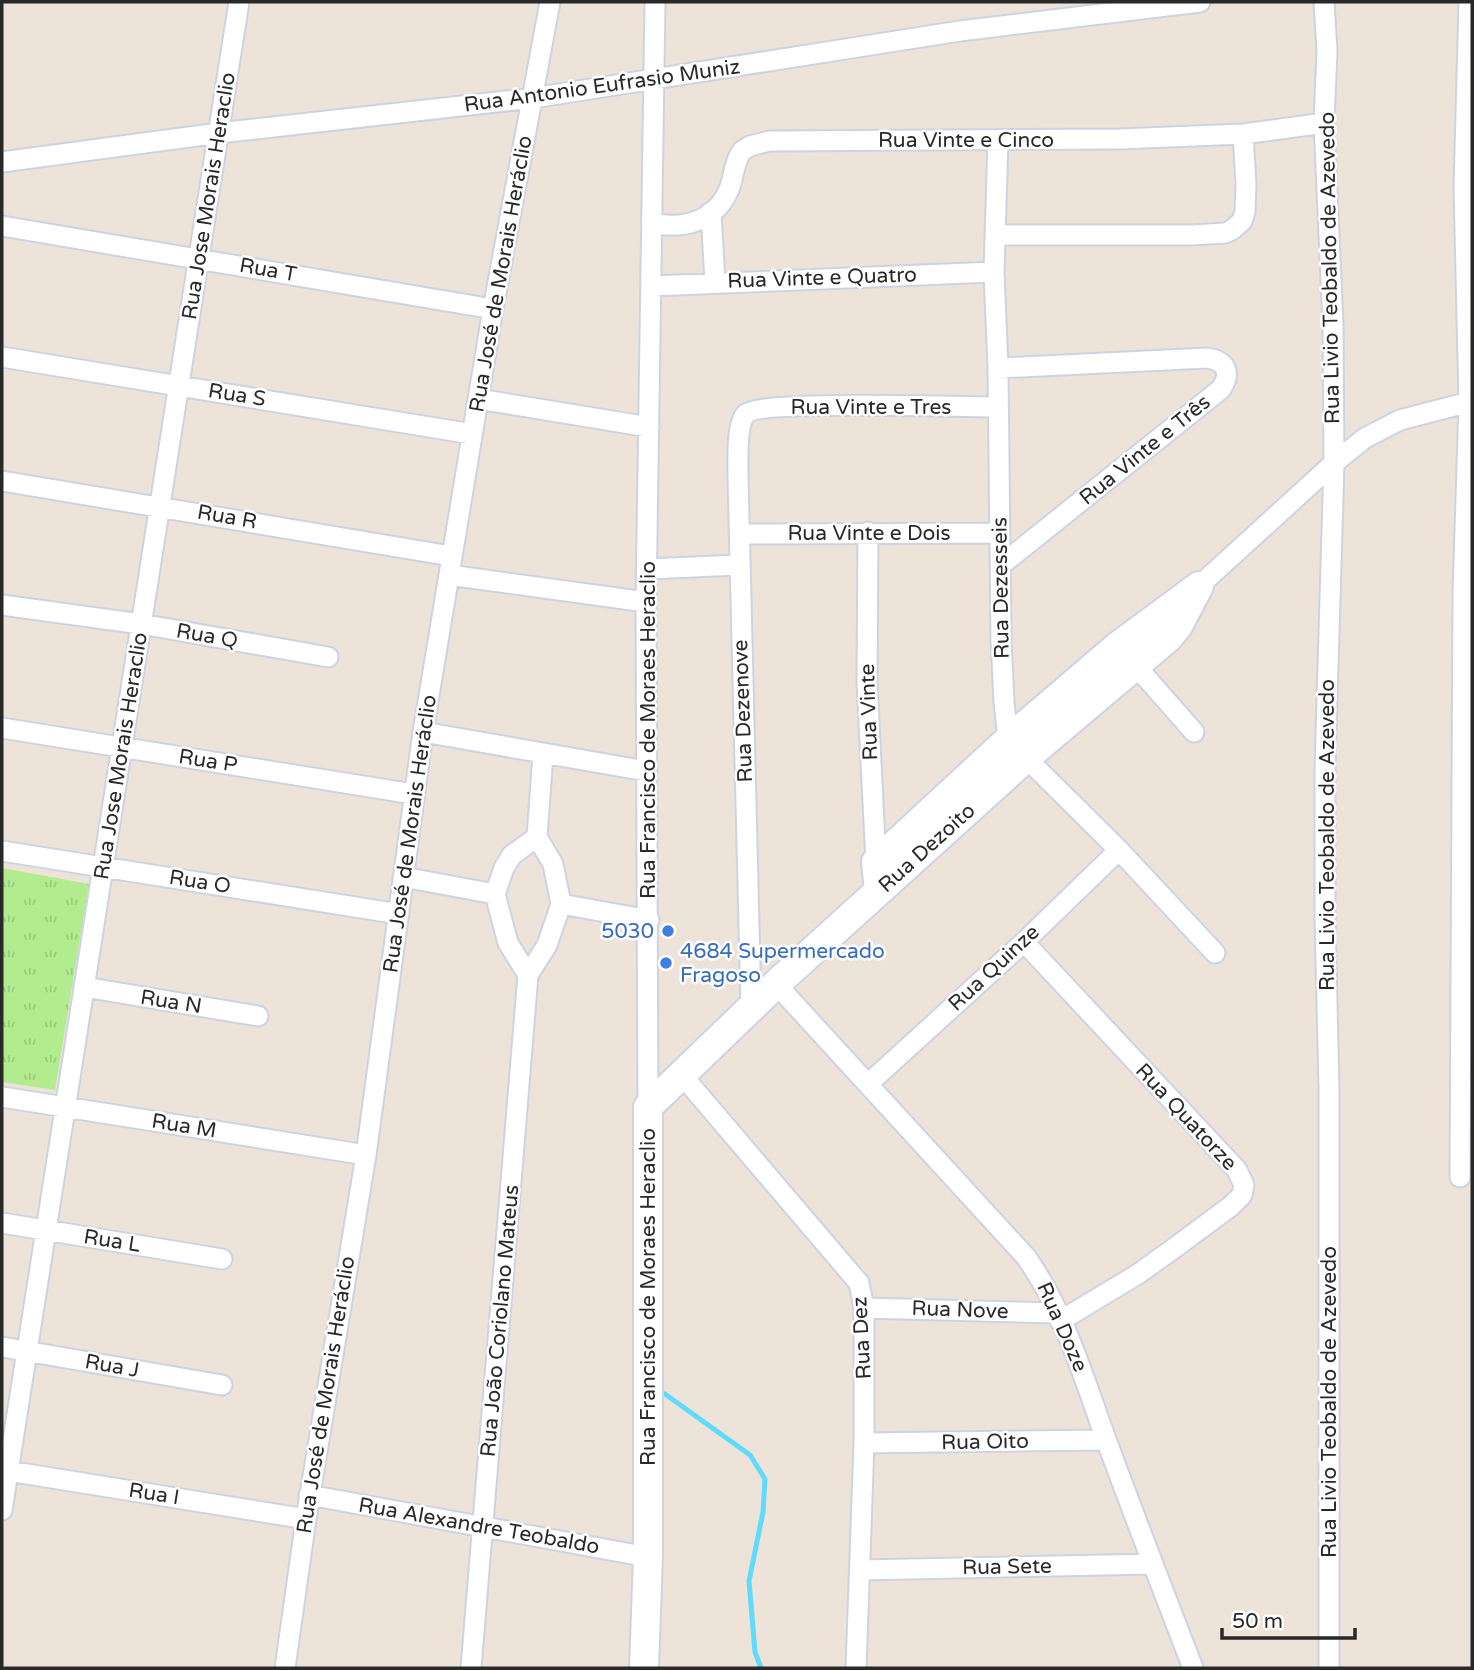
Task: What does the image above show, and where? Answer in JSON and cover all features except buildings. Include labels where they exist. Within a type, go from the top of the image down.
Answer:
[{"type":"street","name":"Rua Jose Morais Heraclio","points":[[2,1510],[5,1471],[27,1351],[239,2]]},
{"type":"street","name":"Rua José de Morais Heráclio","points":[[285,1668],[309,1495],[366,1155],[413,794],[493,309],[550,2]]},
{"type":"street","name":"Rua Francisco de Moraes Heraclio","points":[[644,1668],[648,1557],[649,920],[646,602],[655,2]]},
{"type":"street","name":"Rua Antonio Eufrasio Muniz","points":[[2,162],[219,133],[533,98],[1085,9],[1200,2]]},
{"type":"street","name":"Rua Livio Teobaldo de Azevedo","points":[[1324,2],[1327,71],[1324,123],[1333,325],[1334,463],[1325,768],[1329,1088],[1329,1668]]},
{"type":"street","points":[[1460,1177],[1469,402],[1464,188],[1469,2]]},
{"type":"street","name":"Rua Vinte e Cinco","points":[[652,223],[674,227],[690,225],[711,212],[730,188],[739,155],[746,147],[761,142],[1120,139],[1243,134],[1324,123]]},
{"type":"street","points":[[995,235],[1225,233],[1242,221],[1245,212],[1243,134]]},
{"type":"street","name":"Rua Dezesseis","points":[[998,140],[994,272],[998,368],[1001,640],[1004,709],[1017,748]]},
{"type":"street","points":[[711,212],[715,282]]},
{"type":"street","name":"Rua T","points":[[2,226],[493,309]]},
{"type":"street","name":"Rua Vinte e Quatro","points":[[650,286],[994,272]]},
{"type":"street","name":"Rua S","points":[[2,357],[472,434]]},
{"type":"street","name":"Rua Vinte e Três","points":[[998,368],[1207,358],[1219,360],[1226,367],[1227,374],[1221,388],[1001,565]]},
{"type":"street","points":[[478,399],[649,427]]},
{"type":"street","name":"Rua Dezoito","points":[[876,862],[1126,656],[1168,638],[1178,626],[1199,586],[1365,438],[1391,423],[1419,413],[1469,402]]},
{"type":"street","name":"Rua Vinte e Tres","points":[[745,415],[751,410],[763,408],[802,406],[998,407]]},
{"type":"street","name":"Rua Dezenove","points":[[745,415],[738,451],[739,565],[751,1007]]},
{"type":"street","name":"Rua R","points":[[2,481],[160,506],[450,566],[646,602]]},
{"type":"street","name":"Rua Vinte","points":[[867,533],[867,683],[879,891]]},
{"type":"street","name":"Rua Vinte e Dois","points":[[739,534],[999,533]]},
{"type":"street","points":[[647,569],[739,565]]},
{"type":"street","name":"Rua Q","points":[[2,605],[141,624],[328,657]]},
{"type":"street","points":[[1126,656],[1194,732]]},
{"type":"street","name":"Rua P","points":[[2,728],[413,794]]},
{"type":"street","points":[[423,732],[646,771]]},
{"type":"street","points":[[1017,748],[1119,850],[1214,953]]},
{"type":"street","name":"Rua Dezoito","points":[[648,1107],[751,1007],[879,891],[1017,748]]},
{"type":"street","points":[[528,975],[508,943],[495,894],[504,868],[512,855],[537,836],[543,754]]},
{"type":"street","name":"Rua João Coriolano Mateus","points":[[471,1668],[528,975],[547,946],[561,905],[553,864],[537,836]]},
{"type":"street","name":"Rua O","points":[[2,850],[399,914]]},
{"type":"street","name":"Rua Quinze","points":[[868,1084],[1024,942],[1119,850]]},
{"type":"street","points":[[403,877],[495,894]]},
{"type":"street","points":[[561,905],[649,920]]},
{"type":"street","name":"Rua Quatorze","points":[[1024,942],[1237,1170],[1244,1185],[1240,1197],[1231,1206],[1138,1274],[1058,1317]]},
{"type":"street","name":"Rua Doze","points":[[776,984],[1026,1257],[1045,1284],[1082,1368],[1106,1440],[1193,1668]]},
{"type":"street","name":"Rua N","points":[[84,987],[258,1016]]},
{"type":"street","name":"Rua Dez","points":[[681,1074],[859,1283],[864,1308],[864,1443],[856,1668]]},
{"type":"street","name":"Rua M","points":[[2,1097],[366,1155]]},
{"type":"street","name":"Rua L","points":[[2,1223],[222,1259]]},
{"type":"street","name":"Rua Nove","points":[[864,1308],[1058,1317]]},
{"type":"street","name":"Rua J","points":[[2,1347],[222,1385]]},
{"type":"street","name":"Rua Oito","points":[[864,1443],[1106,1440]]},
{"type":"street","name":"Rua I","points":[[5,1471],[306,1519]]},
{"type":"street","name":"Rua Alexandre Teobaldo","points":[[309,1495],[648,1557]]},
{"type":"street","name":"Rua Sete","points":[[860,1570],[1153,1564]]},
{"type":"green space","points":[[2,868],[89,884],[55,1090],[2,1082]]},
{"type":"waterway","points":[[665,1394],[750,1455],[765,1479],[763,1512],[749,1581],[755,1652],[761,1668]]},
{"type":"place","name":"5030","points":[[668,931]]},
{"type":"place","name":"4684 Supermercado Fragoso","points":[[666,963]]}]
